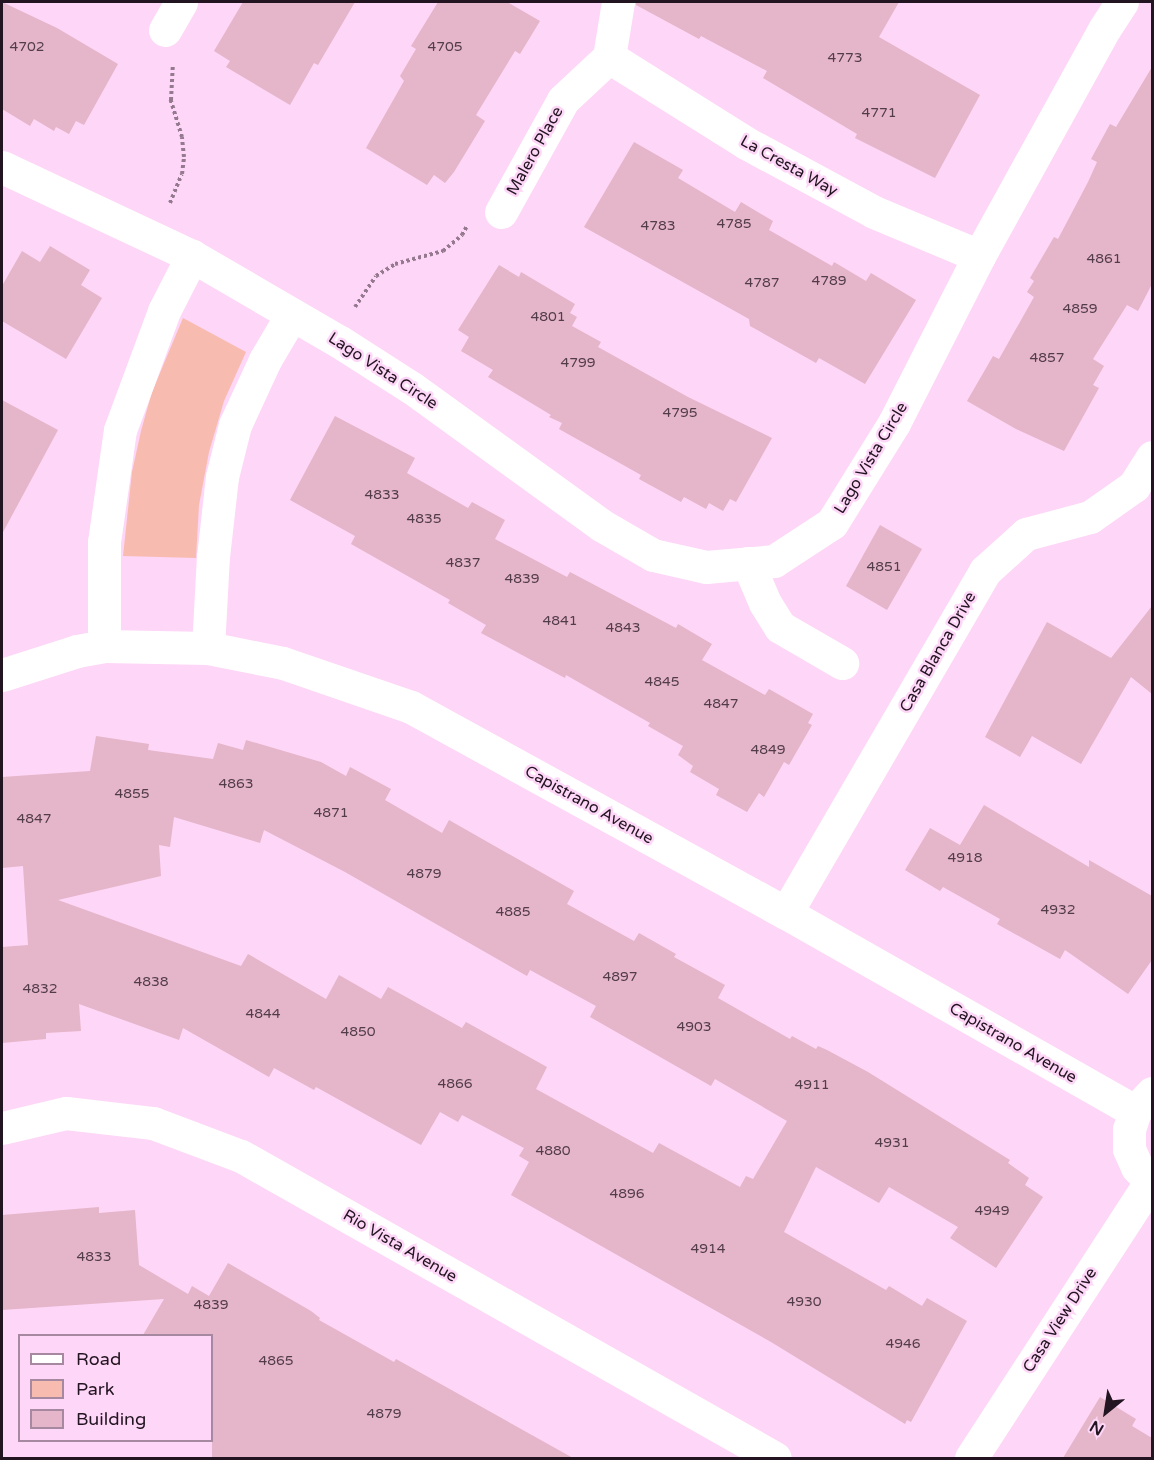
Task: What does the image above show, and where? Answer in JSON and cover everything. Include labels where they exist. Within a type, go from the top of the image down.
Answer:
[{"type":"street","points":[[165,30],[181,2]]},
{"type":"street","points":[[609,57],[618,2]]},
{"type":"street","name":"Lago Vista Circle","points":[[6,178],[192,256],[292,314],[412,388],[602,525],[653,555],[706,567],[774,561],[832,523],[894,423],[979,256],[1105,28],[1122,2]]},
{"type":"street","name":"Malero Place","points":[[487,215],[563,100],[609,57]]},
{"type":"street","name":"La Cresta Way","points":[[609,57],[746,143],[864,207],[979,256]]},
{"type":"street","points":[[104,646],[104,542],[120,430],[164,311],[192,256]]},
{"type":"street","points":[[208,648],[221,489],[232,436],[265,360],[292,314]]},
{"type":"street","name":"Casa Blanca Drive","points":[[786,913],[985,571],[1026,534],[1090,516],[1108,504],[1134,486],[1152,457]]},
{"type":"street","points":[[748,563],[765,603],[780,627],[842,663]]},
{"type":"street","name":"Capistrano Avenue","points":[[2,675],[77,651],[104,646],[208,648],[283,663],[411,707],[786,913],[1144,1102]]},
{"type":"street","name":"Casa View Drive","points":[[971,1458],[1151,1183],[1137,1167],[1129,1149],[1129,1130],[1144,1102]]},
{"type":"street","name":"Rio Vista Avenue","points":[[2,1128],[66,1113],[153,1123],[241,1156],[775,1458]]},
{"type":"path","points":[[165,30],[188,35],[174,59],[171,79],[171,100],[182,137],[184,158],[182,174],[170,201],[170,210]]},
{"type":"path","points":[[346,311],[354,308],[376,276],[394,264],[443,251],[487,215]]},
{"type":"green space","points":[[183,318],[246,352],[224,401],[209,452],[199,505],[196,558],[123,556],[132,472],[141,431],[152,392]]},
{"type":"building","points":[[2,2],[57,28],[118,64],[84,125],[76,121],[69,134],[56,127],[54,131],[34,119],[30,126],[2,109]]},
{"type":"building","points":[[243,2],[355,2],[318,65],[314,63],[290,105],[226,67],[230,61],[214,51]]},
{"type":"building","points":[[438,2],[507,2],[540,21],[520,54],[515,51],[476,115],[485,121],[454,172],[445,183],[434,175],[427,185],[366,148],[404,81],[400,76],[416,49],[411,46]]},
{"type":"building","points":[[636,2],[899,2],[879,37],[980,95],[935,178],[855,138],[857,134],[763,78],[767,71],[701,36],[699,39],[636,5]]},
{"type":"building","points":[[1152,67],[1152,284],[1138,311],[1127,305],[1093,359],[1104,366],[1093,385],[1099,388],[1064,451],[1016,429],[967,401],[993,356],[999,359],[1034,297],[1027,292],[1034,281],[1030,278],[1054,237],[1058,239],[1088,182],[1097,162],[1091,159],[1110,124],[1116,127]]},
{"type":"building","points":[[634,142],[683,170],[678,178],[735,212],[741,202],[773,221],[769,230],[832,266],[834,262],[866,281],[871,273],[916,300],[865,384],[819,358],[816,363],[750,326],[749,319],[584,227]]},
{"type":"building","points":[[50,246],[90,270],[81,285],[102,298],[66,359],[2,321],[2,286],[22,251],[40,262]]},
{"type":"building","points":[[499,265],[519,277],[521,272],[575,304],[570,313],[577,317],[572,326],[601,342],[598,347],[688,397],[772,438],[736,502],[730,499],[723,511],[709,503],[706,509],[684,497],[681,502],[639,479],[641,475],[559,429],[562,423],[488,377],[493,370],[461,351],[469,337],[458,330]]},
{"type":"building","points":[[2,400],[58,430],[2,534]]},
{"type":"building","points":[[335,416],[415,458],[407,473],[468,508],[472,502],[505,520],[495,539],[567,577],[570,572],[676,628],[678,624],[712,644],[702,660],[765,695],[769,689],[813,714],[808,723],[812,725],[789,765],[784,762],[764,797],[759,793],[747,812],[716,795],[719,789],[690,772],[693,766],[678,755],[683,746],[648,726],[650,723],[566,675],[565,678],[481,633],[486,625],[448,603],[450,600],[351,544],[355,536],[290,500]]},
{"type":"building","points":[[880,525],[922,549],[887,610],[846,586]]},
{"type":"building","points":[[1152,606],[1152,694],[1131,677],[1081,764],[1032,736],[1020,757],[985,737],[1047,622],[1111,658]]},
{"type":"building","points":[[96,736],[149,744],[148,750],[213,759],[218,743],[243,750],[246,740],[321,762],[346,776],[350,767],[391,789],[385,800],[442,833],[449,820],[574,891],[567,904],[634,941],[639,933],[676,954],[674,957],[725,985],[718,998],[790,1039],[792,1036],[816,1049],[818,1046],[868,1072],[1010,1160],[1008,1163],[1029,1178],[1025,1185],[1043,1197],[996,1268],[950,1238],[958,1227],[889,1187],[879,1203],[816,1167],[784,1232],[886,1290],[889,1286],[922,1306],[927,1298],[967,1321],[911,1422],[907,1420],[905,1424],[771,1342],[511,1195],[529,1162],[519,1156],[524,1148],[462,1115],[458,1122],[440,1112],[421,1145],[316,1087],[314,1090],[274,1068],[269,1077],[183,1028],[179,1040],[79,1004],[81,1031],[46,1033],[46,1039],[2,1043],[2,947],[28,945],[23,866],[2,868],[2,777],[90,771]],"holes":[[[174,817],[260,843],[264,830],[345,872],[527,976],[530,970],[596,1006],[590,1017],[711,1086],[715,1079],[787,1121],[753,1179],[746,1176],[740,1187],[659,1143],[653,1153],[536,1089],[547,1067],[466,1022],[462,1028],[388,987],[381,999],[339,975],[326,999],[248,954],[241,966],[58,900],[161,876],[159,845],[170,847]]]},
{"type":"building","points":[[984,805],[1089,867],[1089,860],[1152,896],[1152,960],[1128,994],[1065,950],[1060,959],[997,924],[1000,919],[943,887],[940,891],[905,870],[930,828],[960,845]]},
{"type":"building","points":[[99,1207],[99,1213],[135,1210],[139,1265],[188,1294],[192,1286],[209,1296],[228,1263],[311,1311],[320,1318],[319,1320],[394,1362],[396,1359],[573,1458],[212,1458],[213,1334],[144,1334],[164,1299],[2,1310],[2,1215]]},
{"type":"building","points":[[1100,1397],[1136,1419],[1132,1426],[1152,1438],[1152,1458],[1063,1458]]}]
